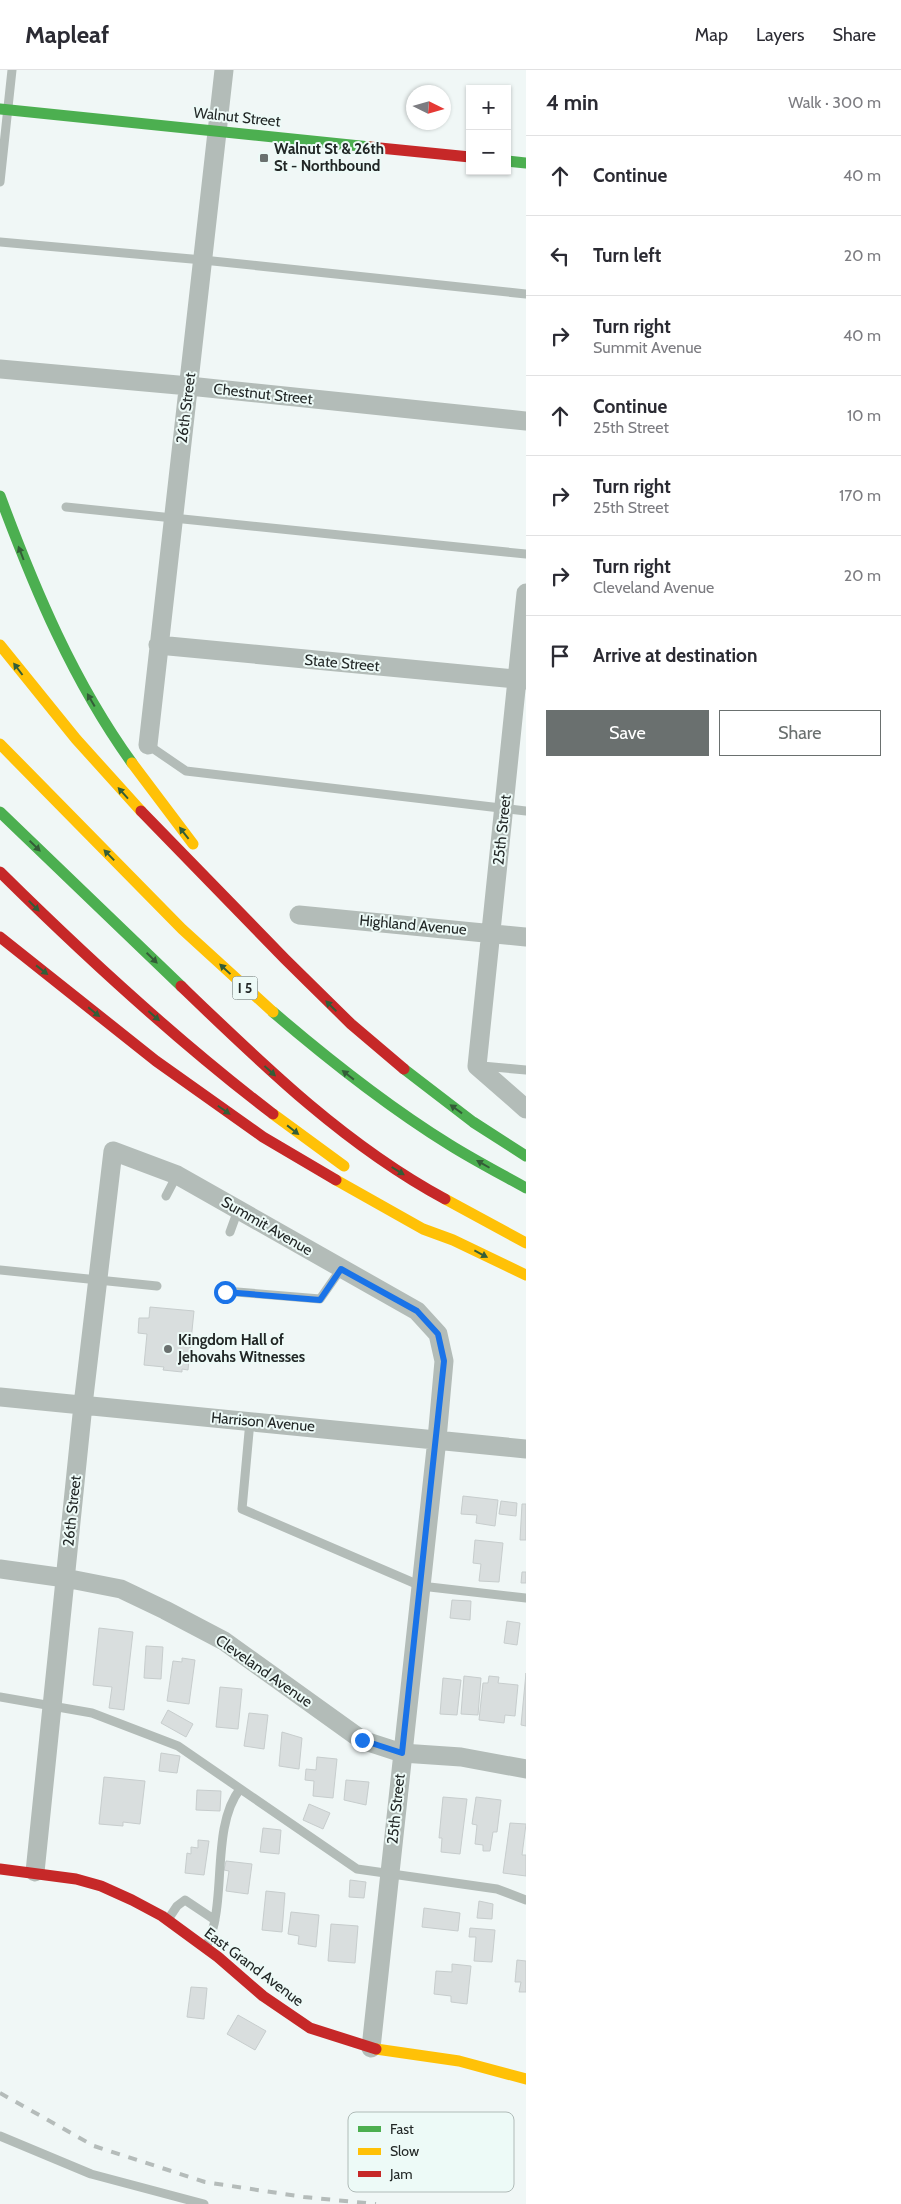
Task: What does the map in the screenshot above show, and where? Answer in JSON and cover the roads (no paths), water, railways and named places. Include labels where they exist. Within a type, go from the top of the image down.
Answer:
[{"type":"main road","name":"Walnut Street","points":[[4,110],[466,157]]},
{"type":"main road","points":[[511,161],[526,163]]},
{"type":"main road","points":[[0,496],[40,601],[80,682],[122,750],[278,954]]},
{"type":"main road","points":[[0,645],[65,726],[134,805],[278,954],[354,1028],[413,1077],[470,1120],[526,1156]]},
{"type":"main road","name":"I 5","points":[[0,744],[165,913],[281,1020],[352,1078],[396,1110],[450,1145],[526,1188]]},
{"type":"main road","points":[[0,812],[269,1071],[342,1132],[392,1167],[439,1196],[526,1243]]},
{"type":"main road","points":[[0,872],[85,954],[196,1053],[298,1134],[356,1174]]},
{"type":"main road","points":[[0,937],[156,1061],[263,1137],[394,1214],[423,1229],[453,1240],[526,1276]]},
{"type":"main road","points":[[405,1204],[453,1240]]},
{"type":"main road","name":"East Grand Avenue","points":[[0,1869],[36,1872],[76,1879],[101,1886],[132,1900],[167,1920],[263,1996],[310,2028],[371,2048],[459,2061],[526,2079]]},
{"type":"street","name":"26th Street","points":[[148,745],[224,70]]},
{"type":"street","name":"Chestnut Street","points":[[0,369],[189,386],[526,421]]},
{"type":"street","name":"25th Street","points":[[477,1066],[504,809],[522,679],[526,593]]},
{"type":"street","name":"State Street","points":[[158,645],[522,679]]},
{"type":"street","name":"Highland Avenue","points":[[299,915],[526,936]]},
{"type":"street","points":[[477,1066],[526,1109]]},
{"type":"street","name":"26th Street","points":[[36,1872],[83,1406],[113,1151]]},
{"type":"street","name":"Summit Avenue","points":[[113,1151],[177,1175],[417,1311]]},
{"type":"street","name":"25th Street","points":[[371,2048],[444,1361],[438,1334],[417,1311]]},
{"type":"street","name":"Harrison Avenue","points":[[0,1398],[526,1449]]},
{"type":"street","name":"Cleveland Avenue","points":[[0,1569],[65,1578],[121,1589],[224,1641],[362,1740],[402,1753],[461,1757],[526,1769]]},
{"type":"lane","points":[[0,182],[4,110],[12,70]]},
{"type":"lane","points":[[0,242],[203,260],[526,294]]},
{"type":"lane","points":[[66,507],[526,554]]},
{"type":"lane","points":[[148,745],[186,771],[526,811]]},
{"type":"lane","points":[[477,1066],[526,1070]]},
{"type":"lane","points":[[166,1196],[177,1175]]},
{"type":"lane","points":[[230,1232],[238,1210]]},
{"type":"lane","points":[[225,1292],[320,1300],[341,1269]]},
{"type":"lane","points":[[0,1270],[157,1286]]},
{"type":"lane","points":[[250,1421],[242,1509],[421,1586],[526,1598]]},
{"type":"lane","points":[[0,1697],[52,1704],[92,1713],[178,1746],[357,1869],[497,1889],[526,1900]]},
{"type":"lane","points":[[206,1949],[215,1920],[228,1809],[240,1788]]},
{"type":"lane","points":[[167,1920],[177,1906],[185,1900],[195,1904],[215,1920]]},
{"type":"lane","points":[[0,2136],[91,2174],[204,2204]]},
{"type":"railway","points":[[0,2093],[94,2146],[205,2182],[304,2197],[376,2204]]},
{"type":"place","name":"Walnut St & 26th St - Northbound","points":[[264,158]]},
{"type":"place","name":"Kingdom Hall of Jehovahs Witnesses","points":[[168,1349]]}]
